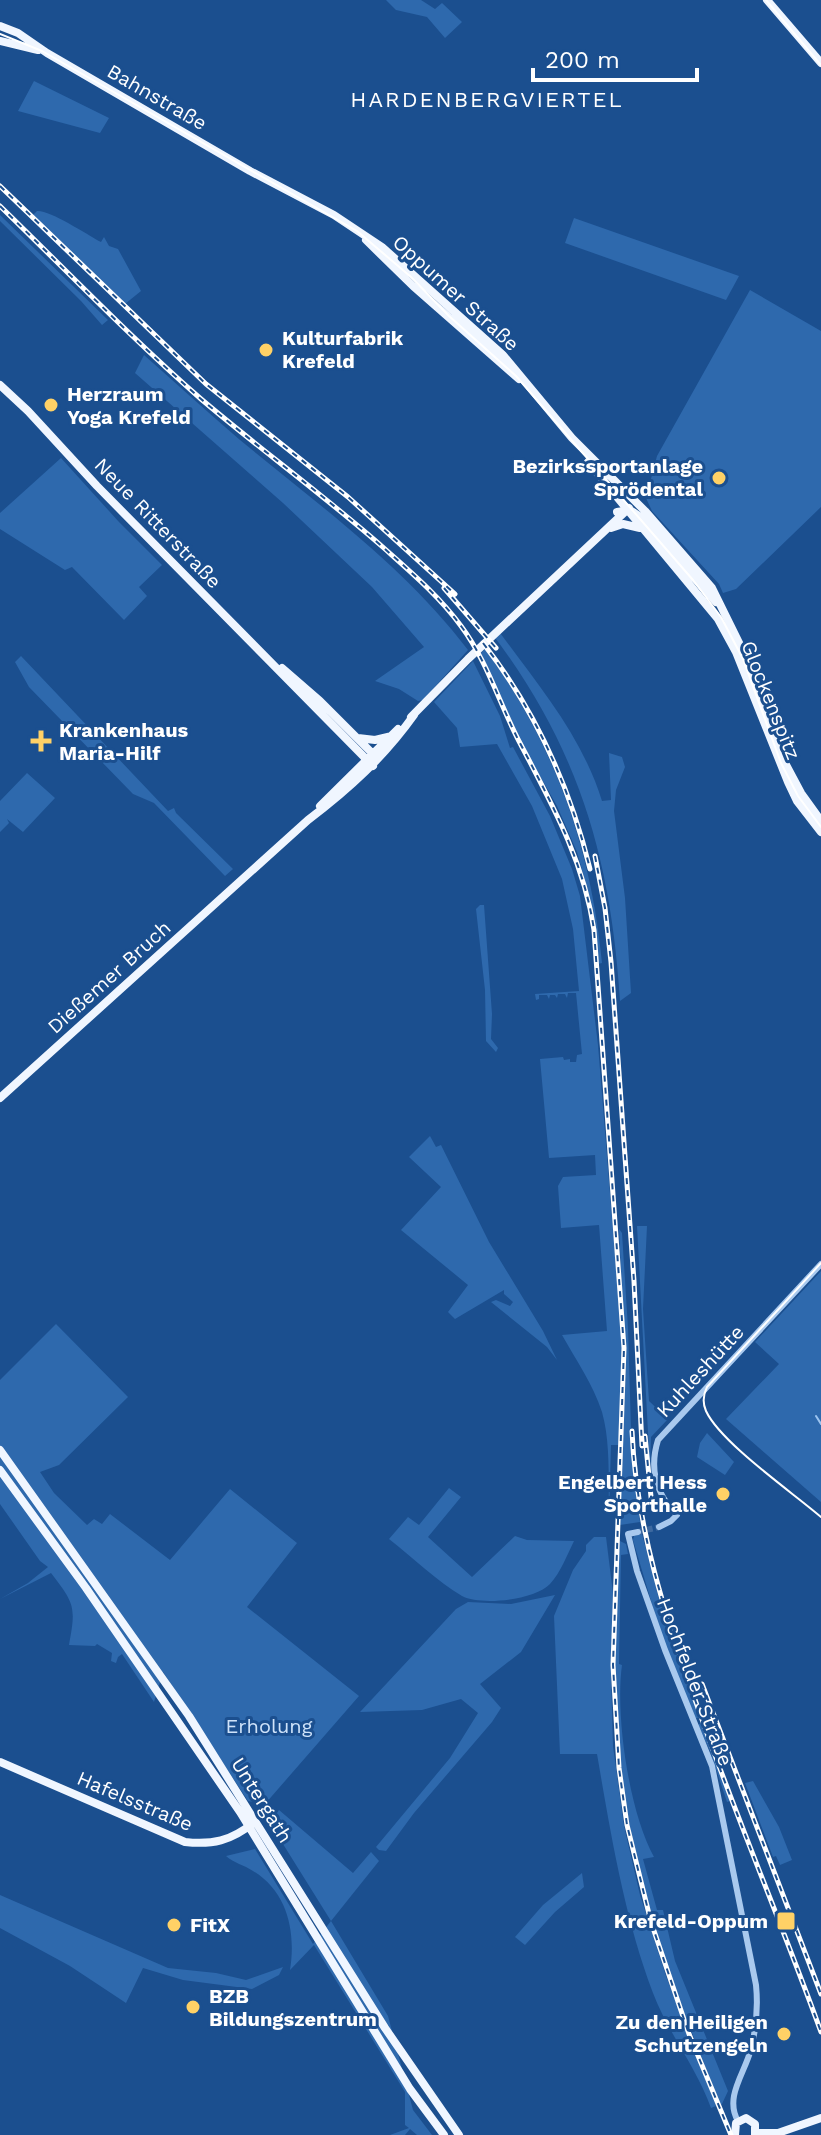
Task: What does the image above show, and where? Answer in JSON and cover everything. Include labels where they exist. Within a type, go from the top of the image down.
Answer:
[{"type":"main road","points":[[767,0],[821,63]]},
{"type":"main road","points":[[0,19],[12,30]]},
{"type":"main road","name":"Bahnstraße","points":[[0,26],[12,30],[250,171]]},
{"type":"main road","name":"Bahnstraße","points":[[0,41],[47,53]]},
{"type":"main road","name":"Oppumer Straße","points":[[250,171],[334,215],[359,232],[387,262],[526,384],[572,438],[633,499],[704,578],[722,608]]},
{"type":"main road","name":"Neue Ritterstraße","points":[[0,385],[97,486],[373,760]]},
{"type":"main road","name":"Oppumer Straße","points":[[572,438],[623,509],[718,619]]},
{"type":"main road","points":[[556,576],[633,499]]},
{"type":"main road","points":[[373,760],[468,659],[607,530],[623,509]]},
{"type":"main road","points":[[623,509],[639,516],[722,608]]},
{"type":"main road","points":[[607,530],[626,524],[644,532]]},
{"type":"main road","name":"Glockenspitz","points":[[722,608],[747,659],[784,761],[821,821]]},
{"type":"main road","name":"Glockenspitz","points":[[718,619],[736,652],[797,801],[821,832]]},
{"type":"main road","name":"Neue Ritterstraße","points":[[266,655],[357,738],[373,760]]},
{"type":"main road","points":[[373,760],[392,735],[414,715]]},
{"type":"main road","points":[[357,738],[375,740],[392,735]]},
{"type":"main road","name":"Dießemer Bruch","points":[[0,1098],[308,820],[335,789],[373,760]]},
{"type":"main road","name":"Untergath","points":[[0,1450],[189,1716],[410,2089],[444,2135]]},
{"type":"main road","name":"Untergath","points":[[0,1470],[252,1824],[459,2135]]},
{"type":"main road","name":"Hafelsstraße","points":[[0,1762],[185,1842],[204,1844],[223,1841],[252,1824]]},
{"type":"main road","points":[[735,2135],[734,2128],[744,2118],[755,2124],[756,2134],[778,2133],[821,2118]]},
{"type":"street","name":"Kuhleshütte","points":[[659,1527],[677,1515],[657,1488],[655,1465],[658,1440],[821,1264]]},
{"type":"street","name":"Hochfelder Straße","points":[[638,1532],[628,1534],[637,1571],[712,1766],[756,1985],[756,2018],[751,2048],[732,2097],[738,2121]]},
{"type":"green space","points":[[386,0],[421,0],[435,9],[442,3],[462,22],[445,38],[427,17],[396,10]]},
{"type":"green space","points":[[34,81],[109,118],[100,133],[18,111]]},
{"type":"green space","points":[[37,211],[59,218],[101,242],[104,237],[109,246],[118,249],[141,291],[125,304],[33,215]]},
{"type":"green space","points":[[0,215],[108,320],[102,325],[0,221]]},
{"type":"green space","points":[[574,218],[739,276],[726,300],[565,243]]},
{"type":"green space","points":[[750,290],[821,331],[821,507],[736,589],[723,593],[719,584],[652,511],[646,498],[657,456]]},
{"type":"green space","points":[[144,355],[389,564],[468,650],[423,700],[418,701],[399,689],[375,681],[424,647],[372,587],[283,503],[135,373]]},
{"type":"green space","points":[[61,458],[162,565],[139,587],[147,596],[124,620],[72,567],[65,570],[0,529],[0,513]]},
{"type":"green space","points":[[498,630],[571,733],[602,801],[611,800],[609,753],[622,757],[625,767],[616,790],[614,811],[625,898],[631,993],[620,1001],[608,900],[599,853],[585,808],[569,763],[548,720],[493,635]]},
{"type":"green space","points":[[485,649],[531,721],[565,798],[589,878],[602,963],[598,964],[593,909],[577,852],[557,806],[520,741],[481,653]]},
{"type":"green space","points":[[21,656],[168,811],[174,808],[233,869],[225,876],[154,803],[133,794],[29,687],[15,662]]},
{"type":"green space","points":[[473,661],[500,716],[510,748],[513,747],[550,816],[580,896],[598,1045],[622,1342],[622,1389],[615,1518],[618,1445],[611,1445],[609,1516],[608,1450],[602,1412],[562,1335],[607,1331],[599,1225],[561,1228],[558,1186],[563,1177],[596,1175],[595,1155],[549,1158],[540,1059],[563,1057],[564,1060],[576,1062],[577,1055],[582,1054],[576,993],[568,993],[567,998],[565,994],[558,994],[557,998],[550,995],[549,999],[547,995],[539,995],[536,1000],[535,994],[579,991],[573,929],[562,879],[532,806],[497,744],[460,747],[457,728],[434,702]]},
{"type":"green space","points":[[27,773],[55,798],[23,832],[7,819],[9,823],[0,832],[0,801]]},
{"type":"green space","points":[[484,905],[491,1039],[498,1048],[496,1052],[486,1041],[485,990],[476,909]]},
{"type":"green space","points":[[430,1136],[436,1147],[441,1145],[489,1242],[557,1360],[547,1347],[491,1302],[496,1300],[510,1306],[513,1302],[504,1290],[455,1319],[448,1312],[468,1285],[401,1230],[441,1187],[409,1157]]},
{"type":"green space","points":[[637,1226],[647,1226],[643,1309],[649,1401],[668,1419],[651,1437],[650,1470]]},
{"type":"green space","points":[[619,1229],[622,1233],[628,1328],[632,1463],[640,1522],[620,1525],[626,1370]]},
{"type":"green space","points":[[821,1271],[821,1502],[726,1419],[779,1364],[755,1342]]},
{"type":"green space","name":"Erholung","points":[[56,1324],[128,1397],[59,1465],[40,1472],[54,1493],[87,1525],[94,1519],[102,1524],[110,1514],[170,1560],[230,1489],[297,1543],[247,1607],[359,1696],[265,1804],[248,1801],[163,1672],[154,1702],[122,1654],[116,1663],[111,1661],[112,1653],[97,1644],[69,1645],[72,1606],[51,1573],[0,1599],[48,1567],[40,1561],[0,1504],[0,1380]]},
{"type":"green space","points":[[707,1433],[734,1462],[725,1475],[697,1457],[700,1443]]},
{"type":"green space","points":[[449,1488],[461,1497],[428,1537],[472,1577],[515,1536],[527,1540],[574,1541],[550,1584],[533,1594],[508,1600],[471,1599],[444,1584],[389,1539],[408,1517],[419,1525]]},
{"type":"green space","points":[[642,1534],[663,1614],[730,1801],[727,1802],[698,1725],[701,1723],[699,1717],[695,1719],[659,1628],[633,1540],[634,1536]]},
{"type":"green space","points":[[594,1537],[606,1537],[613,1593],[613,1746],[624,1826],[640,1895],[666,1976],[716,2106],[711,2108],[659,2008],[643,1964],[619,1875],[597,1754],[560,1754],[554,1616],[573,1570],[586,1551],[586,1545]]},
{"type":"green space","points":[[620,1541],[626,1544],[628,1554],[621,1555],[619,1664],[622,1665],[622,1736],[637,1815],[654,1857],[643,1859],[657,1910],[663,1910],[675,1961],[728,2091],[721,2106],[659,1941],[632,1839],[621,1766],[615,1691],[615,1615]]},
{"type":"green space","points":[[555,1595],[521,1652],[480,1684],[501,1708],[492,1722],[414,1813],[386,1851],[379,1850],[376,1847],[450,1758],[478,1713],[461,1699],[422,1710],[360,1712],[456,1609],[468,1602],[511,1604]]},
{"type":"green space","points":[[753,1781],[779,1827],[792,1860],[780,1865],[776,1856],[773,1857],[745,1783]]},
{"type":"green space","points":[[279,1810],[353,1873],[371,1852],[379,1861],[331,1921],[273,1828],[271,1821]]},
{"type":"green space","points":[[255,1849],[313,1944],[331,1921],[388,2016],[413,2110],[432,2135],[417,2135],[410,2129],[405,2135],[390,2135],[409,2128],[405,2125],[405,2092],[314,1945],[290,1970],[292,1942],[282,1902],[265,1880],[226,1856]]},
{"type":"green space","points":[[582,1873],[584,1887],[555,1912],[525,1945],[515,1937],[543,1905]]},
{"type":"green space","points":[[0,1895],[168,1968],[246,1980],[283,1967],[279,1975],[252,1989],[183,1980],[143,1968],[126,2003],[70,1966],[0,1928]]},
{"type":"waterway","points":[[816,1416],[821,1424]]},
{"type":"tunnel","points":[[638,1532],[659,1527]]},
{"type":"tram line","points":[[766,0],[821,65]]},
{"type":"tram line","points":[[0,34],[42,51],[357,231],[516,376],[693,580],[721,617],[743,659],[781,763],[798,796],[821,827]]},
{"type":"tram line","points":[[821,1263],[707,1387],[704,1399],[706,1411],[726,1438],[821,1517]]},
{"type":"railway","points":[[0,186],[206,384],[348,497],[455,594]]},
{"type":"railway","points":[[0,206],[175,376],[362,529],[444,605],[479,654],[575,858],[594,930],[624,1348],[613,1665],[619,1768],[627,1825],[651,1922],[689,2034],[731,2135]]},
{"type":"railway","points":[[444,588],[496,648]]},
{"type":"railway","points":[[483,643],[519,695],[548,750],[572,809],[590,869]]},
{"type":"railway","points":[[595,856],[611,962],[634,1281],[642,1446]]},
{"type":"railway","points":[[632,1431],[646,1537],[675,1641],[821,2032]]},
{"type":"railway","points":[[645,1436],[652,1507]]},
{"type":"railway","points":[[702,1684],[821,1994]]},
{"type":"place","name":"Kulturfabrik Krefeld","points":[[266,350]]},
{"type":"place","name":"Herzraum Yoga Krefeld","points":[[51,405]]},
{"type":"place","name":"Bezirkssportanlage Sprödental","points":[[719,478]]},
{"type":"place","name":"Krankenhaus Maria-Hilf","points":[[41,741]]},
{"type":"place","name":"Engelbert Hess Sporthalle","points":[[723,1494]]},
{"type":"place","name":"Krefeld-Oppum","points":[[786,1921]]},
{"type":"place","name":"FitX","points":[[174,1925]]},
{"type":"place","name":"BZB Bildungszentrum","points":[[193,2007]]},
{"type":"place","name":"Zu den Heiligen Schutzengeln","points":[[784,2034]]},
{"type":"district","name":"HARDENBERGVIERTEL","points":[[487,99]]}]
